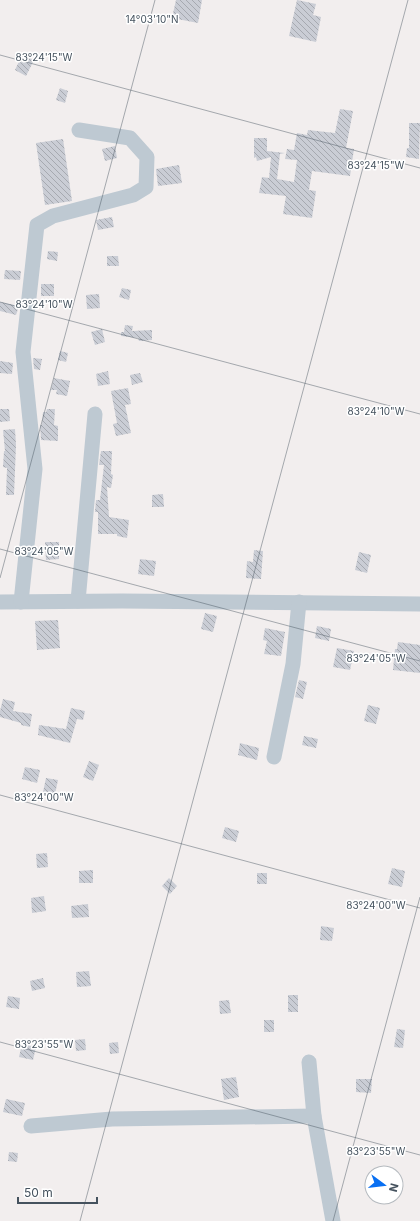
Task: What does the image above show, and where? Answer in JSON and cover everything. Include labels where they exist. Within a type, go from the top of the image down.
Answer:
[{"type":"street","points":[[21,602],[35,469],[23,352],[37,225],[53,216],[133,195],[146,187],[147,157],[130,138],[79,130]]},
{"type":"street","points":[[78,601],[95,414]]},
{"type":"street","points":[[0,602],[299,602],[420,604]]},
{"type":"street","points":[[274,757],[293,664],[299,602]]},
{"type":"street","points":[[309,1062],[314,1116],[333,1221]]},
{"type":"street","points":[[31,1126],[112,1119],[314,1116]]},
{"type":"building","points":[[176,0],[202,0],[198,23],[172,18]]},
{"type":"building","points":[[297,0],[316,4],[313,15],[321,17],[316,42],[289,36]]},
{"type":"building","points":[[22,55],[34,60],[26,76],[15,70]]},
{"type":"building","points":[[60,88],[68,91],[65,103],[56,100]]},
{"type":"building","points":[[340,109],[353,111],[346,148],[354,149],[350,176],[312,171],[309,190],[316,191],[312,218],[283,214],[286,196],[259,193],[262,177],[269,178],[271,157],[257,161],[256,157],[254,158],[254,138],[267,138],[267,151],[285,153],[280,154],[277,179],[294,182],[297,160],[285,159],[287,149],[294,150],[297,133],[307,135],[308,130],[335,133]]},
{"type":"building","points":[[409,123],[420,123],[419,159],[406,157],[407,148],[409,148]]},
{"type":"building","points":[[63,139],[72,201],[45,205],[36,143]]},
{"type":"building","points":[[115,146],[117,158],[105,161],[102,149]]},
{"type":"building","points":[[179,165],[182,183],[158,186],[156,169]]},
{"type":"building","points":[[112,217],[114,227],[98,230],[96,220]]},
{"type":"building","points":[[48,251],[58,252],[57,261],[47,259]]},
{"type":"building","points":[[107,256],[118,256],[119,266],[107,266]]},
{"type":"building","points":[[5,270],[21,271],[20,280],[4,279]]},
{"type":"building","points":[[41,284],[54,284],[54,296],[41,296]]},
{"type":"building","points":[[122,288],[131,290],[129,300],[119,297]]},
{"type":"building","points":[[99,294],[100,308],[87,309],[86,295]]},
{"type":"building","points":[[0,302],[19,306],[16,315],[0,311]]},
{"type":"building","points":[[125,325],[133,326],[132,331],[152,330],[152,340],[139,341],[138,338],[121,336],[121,332],[124,332]]},
{"type":"building","points":[[102,329],[105,342],[95,345],[91,332]]},
{"type":"building","points":[[60,351],[68,353],[66,362],[58,360]]},
{"type":"building","points":[[33,358],[42,359],[40,370],[34,369]]},
{"type":"building","points":[[0,361],[13,363],[12,374],[0,373]]},
{"type":"building","points":[[108,371],[110,384],[98,386],[96,374]]},
{"type":"building","points":[[140,373],[143,382],[132,385],[130,375]]},
{"type":"building","points":[[54,378],[70,381],[67,396],[56,394],[57,390],[51,390]]},
{"type":"building","points":[[128,388],[131,404],[125,405],[131,433],[116,436],[113,424],[117,423],[111,391]]},
{"type":"building","points":[[0,409],[9,409],[10,421],[0,422]]},
{"type":"building","points":[[47,409],[55,409],[54,425],[58,426],[58,441],[41,440],[40,425],[42,425],[43,412],[46,412]]},
{"type":"building","points":[[15,429],[16,445],[14,495],[6,495],[7,468],[3,467],[5,451],[3,430]]},
{"type":"building","points":[[101,451],[112,451],[111,474],[113,475],[111,488],[107,487],[109,517],[129,520],[127,538],[117,536],[117,534],[98,534],[98,512],[95,512],[96,500],[100,500],[104,465],[99,465]]},
{"type":"building","points":[[163,494],[164,507],[152,507],[152,495]]},
{"type":"building","points":[[45,542],[59,542],[59,559],[46,560]]},
{"type":"building","points":[[254,550],[263,551],[261,579],[246,578],[247,561],[253,562]]},
{"type":"building","points":[[359,552],[371,555],[367,573],[355,570]]},
{"type":"building","points":[[140,559],[156,561],[154,576],[138,574]]},
{"type":"building","points":[[205,613],[217,616],[213,632],[201,629]]},
{"type":"building","points":[[58,620],[60,648],[37,650],[35,621]]},
{"type":"building","points":[[317,626],[331,629],[329,641],[315,638]]},
{"type":"building","points":[[265,628],[285,632],[281,656],[264,654],[267,641],[263,640]]},
{"type":"building","points":[[398,642],[420,645],[420,673],[393,670],[395,649],[397,649]]},
{"type":"building","points":[[337,648],[354,651],[350,670],[333,667]]},
{"type":"building","points":[[299,680],[307,682],[303,699],[295,697]]},
{"type":"building","points":[[3,699],[15,702],[13,711],[32,714],[30,727],[0,717]]},
{"type":"building","points":[[368,705],[380,708],[376,724],[364,721]]},
{"type":"building","points":[[71,708],[85,711],[83,720],[77,719],[70,743],[38,735],[39,725],[66,729]]},
{"type":"building","points":[[304,736],[318,739],[316,748],[302,745]]},
{"type":"building","points":[[240,743],[259,748],[257,760],[238,755]]},
{"type":"building","points":[[89,761],[99,765],[93,781],[83,777]]},
{"type":"building","points":[[25,767],[40,770],[37,783],[22,779]]},
{"type":"building","points":[[46,778],[58,780],[55,794],[43,792]]},
{"type":"building","points":[[225,827],[239,831],[236,842],[222,838]]},
{"type":"building","points":[[47,853],[48,867],[37,868],[36,854]]},
{"type":"building","points":[[392,868],[405,871],[402,887],[388,884]]},
{"type":"building","points":[[93,870],[93,883],[79,883],[79,871]]},
{"type":"building","points":[[257,873],[267,873],[267,884],[257,884]]},
{"type":"building","points":[[169,878],[177,886],[170,894],[162,886]]},
{"type":"building","points":[[44,896],[46,911],[32,913],[31,898]]},
{"type":"building","points":[[88,904],[89,917],[72,918],[71,906]]},
{"type":"building","points":[[321,926],[334,928],[332,941],[320,940]]},
{"type":"building","points":[[89,971],[91,986],[77,987],[76,972]]},
{"type":"building","points":[[43,978],[45,988],[32,991],[30,981]]},
{"type":"building","points":[[288,995],[298,995],[298,1012],[288,1012]]},
{"type":"building","points":[[8,996],[20,998],[19,1009],[6,1007]]},
{"type":"building","points":[[229,1000],[231,1013],[220,1014],[219,1001]]},
{"type":"building","points":[[264,1020],[274,1020],[274,1032],[264,1032]]},
{"type":"building","points":[[397,1029],[405,1030],[403,1048],[394,1047]]},
{"type":"building","points":[[85,1039],[86,1050],[76,1051],[75,1040]]},
{"type":"building","points":[[118,1042],[119,1053],[110,1054],[109,1043]]},
{"type":"building","points":[[22,1044],[36,1047],[33,1060],[19,1057]]},
{"type":"building","points":[[236,1077],[239,1097],[224,1100],[221,1079]]},
{"type":"building","points":[[356,1079],[372,1079],[371,1093],[356,1092]]},
{"type":"building","points":[[6,1099],[25,1103],[22,1116],[3,1112]]},
{"type":"building","points":[[9,1152],[18,1153],[17,1162],[8,1161]]}]
